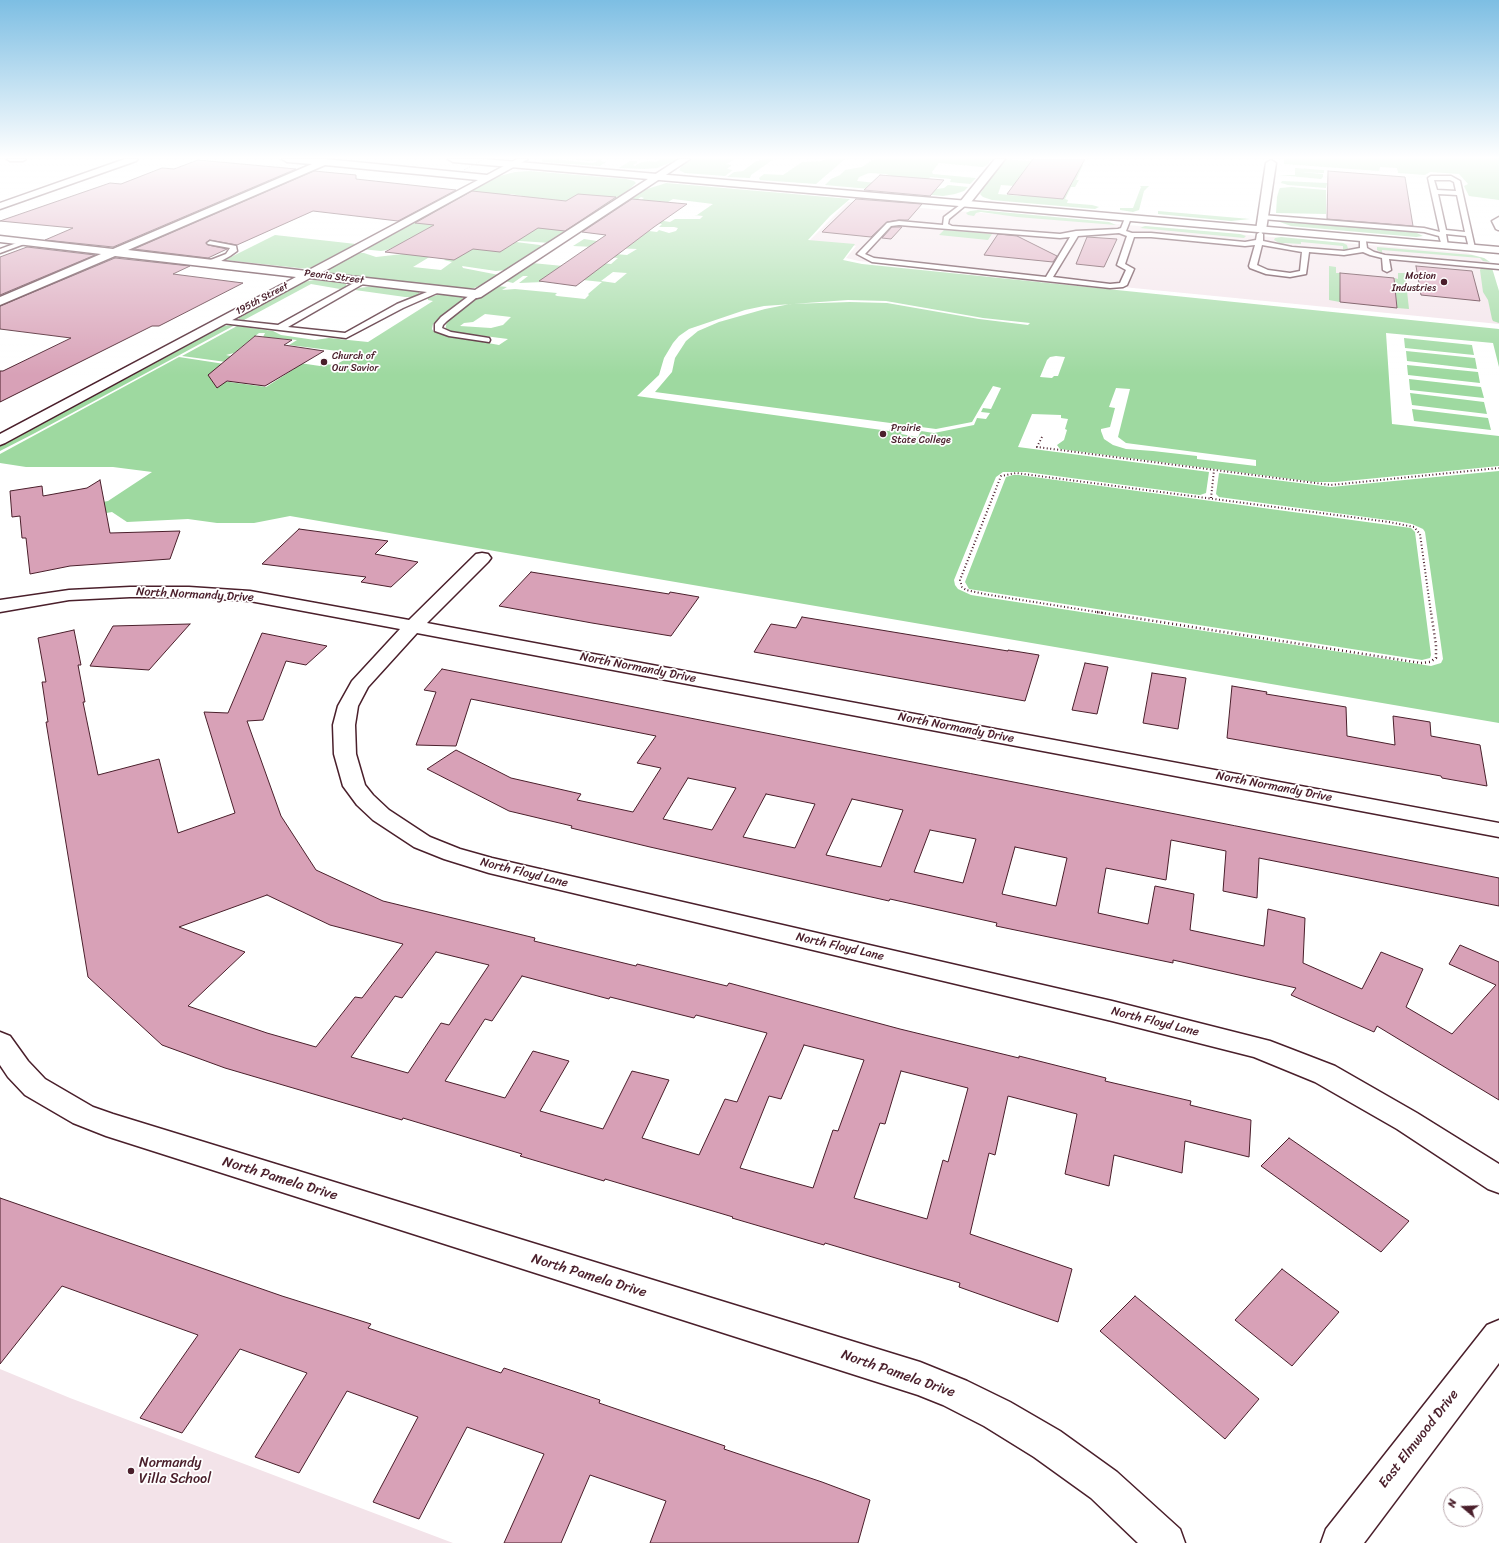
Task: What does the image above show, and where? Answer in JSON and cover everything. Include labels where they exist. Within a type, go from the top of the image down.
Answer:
[{"type":"street","points":[[0,301],[164,231]]},
{"type":"street","name":"195th Street","points":[[0,440],[389,231]]},
{"type":"street","points":[[477,294],[575,231]]},
{"type":"street","points":[[1268,231],[1363,244],[1445,246],[1499,250]]},
{"type":"street","name":"Peoria Street","points":[[0,239],[477,294]]},
{"type":"street","points":[[413,626],[482,558]]},
{"type":"street","name":"North Normandy Drive","points":[[0,606],[69,595],[130,592],[189,592],[250,596],[1499,830]]},
{"type":"street","name":"North Floyd Lane","points":[[413,626],[359,685],[348,706],[344,725],[345,754],[354,786],[365,800],[381,815],[422,842],[452,854],[489,865],[1112,1011],[1260,1048],[1325,1074],[1407,1121],[1499,1180]]},
{"type":"street","name":"North Pamela Drive","points":[[0,1042],[18,1070],[35,1087],[83,1115],[106,1124],[920,1379],[955,1393],[997,1414],[1047,1444],[1104,1485],[1166,1543]]},
{"type":"street","name":"East Elmwood Drive","points":[[1340,1543],[1499,1336]]},
{"type":"lane","points":[[883,231],[862,254],[872,260],[1110,286],[1123,285],[1130,269],[1121,265],[1131,236]]},
{"type":"lane","points":[[986,231],[1045,236],[1119,231]]},
{"type":"lane","points":[[1119,231],[1131,236],[1151,235],[1245,244],[1259,242],[1267,245],[1344,253],[1356,252],[1363,244],[1372,254],[1385,257],[1499,267]]},
{"type":"lane","points":[[1261,231],[1253,266],[1266,272],[1290,275],[1303,272],[1306,250]]},
{"type":"lane","points":[[1430,231],[1469,234]]},
{"type":"lane","points":[[1468,231],[1472,248]]},
{"type":"lane","points":[[1048,279],[1076,233]]},
{"type":"lane","points":[[1442,233],[1445,246]]},
{"type":"lane","points":[[0,251],[25,242]]},
{"type":"lane","points":[[210,243],[234,247],[233,251],[228,255],[211,263]]},
{"type":"lane","points":[[1385,257],[1387,270]]},
{"type":"lane","points":[[279,328],[364,281]]},
{"type":"lane","points":[[222,320],[346,336],[351,335],[400,306],[440,290]]},
{"type":"lane","points":[[477,294],[439,324],[438,329],[449,334],[486,340]]},
{"type":"path","points":[[1042,437],[1037,447],[1330,485],[1499,468]]},
{"type":"path","points":[[1211,498],[1214,470]]},
{"type":"path","points":[[1022,473],[1211,498],[1399,524],[1420,531],[1436,645],[1436,658],[1430,662],[1421,663],[984,594],[966,590],[960,584],[960,580],[999,480],[1001,476],[1005,474],[1022,473]]},
{"type":"shaded area","points":[[819,231],[1200,231],[1467,253],[1486,259],[1499,300],[1499,324],[859,261],[846,258],[856,246],[809,241]]},
{"type":"shaded area","name":"Normandy Villa School","points":[[0,1369],[70,1398],[453,1543],[0,1543]]},
{"type":"green space","points":[[395,231],[567,231],[551,243],[504,240],[503,238],[474,236],[466,239],[486,245],[478,249],[500,252],[513,244],[492,241],[516,242],[540,245],[543,247],[507,270],[496,271],[462,266],[463,268],[499,275],[491,281],[474,288],[452,290],[318,273],[355,253],[364,253],[376,257],[403,254],[412,249],[394,247],[381,251],[361,249]],"holes":[[[436,253],[450,255],[444,260],[452,262],[441,270],[413,267]]]},
{"type":"green space","name":"Prairie State College","points":[[617,231],[646,233],[649,231],[662,231],[669,233],[676,231],[816,231],[808,240],[855,244],[843,260],[862,264],[1499,329],[1499,367],[1493,343],[1386,333],[1392,424],[1499,436],[1499,466],[1336,482],[1315,482],[1060,449],[1057,445],[1064,440],[1068,419],[1061,418],[1061,415],[1032,414],[1018,447],[1209,472],[1206,493],[1200,495],[1026,472],[1003,472],[996,477],[954,580],[958,589],[971,595],[1431,666],[1441,663],[1443,659],[1425,532],[1423,529],[1412,524],[1402,522],[1219,497],[1216,494],[1219,473],[1331,487],[1499,471],[1499,723],[290,516],[254,523],[217,523],[188,519],[127,522],[112,512],[61,521],[71,508],[108,501],[152,472],[113,467],[26,467],[0,463],[0,454],[179,357],[244,367],[222,381],[266,387],[294,369],[269,366],[279,360],[320,366],[323,364],[335,365],[352,354],[289,345],[297,340],[263,337],[265,333],[259,333],[234,353],[226,355],[240,358],[248,365],[182,356],[237,326],[273,331],[281,335],[315,340],[329,338],[368,342],[433,301],[428,300],[428,298],[440,294],[460,296],[464,299],[433,324],[432,329],[434,332],[499,345],[508,339],[445,331],[447,321],[464,306],[497,286],[507,287],[502,290],[515,289],[557,293],[555,295],[557,296],[585,299],[589,295],[588,294],[602,282],[548,279],[543,282],[519,283],[528,276],[523,276],[513,283],[505,281],[532,263],[594,269],[602,263],[611,264],[618,258],[601,256],[615,254],[627,255],[637,249],[573,246],[584,239],[597,241],[634,241],[643,234]],"holes":[[[613,272],[627,273],[615,283],[601,281]],[[848,300],[886,301],[983,318],[1030,323],[1028,325],[979,319],[887,303],[850,302],[794,304]],[[789,304],[719,322],[698,331],[686,341],[675,358],[672,372],[655,392],[936,429],[972,422],[993,386],[1001,388],[991,409],[983,408],[981,412],[990,413],[986,419],[977,418],[974,425],[934,433],[921,431],[918,437],[901,434],[904,429],[891,427],[889,431],[637,396],[659,375],[664,358],[673,343],[679,336],[689,329],[745,310],[764,306]],[[485,314],[511,317],[503,325],[491,328],[460,326],[464,323],[473,322]],[[1050,357],[1065,357],[1058,376],[1054,376],[1052,378],[1040,377],[1047,360]],[[1116,388],[1130,389],[1118,437],[1126,443],[1256,460],[1256,466],[1197,459],[1197,456],[1126,449],[1113,445],[1104,439],[1101,429],[1110,427],[1115,408],[1109,407]]]},
{"type":"green space","points":[[943,231],[992,234],[988,240],[939,235]]},
{"type":"green space","points":[[1171,231],[1204,231],[1240,234],[1246,236],[1244,238]]},
{"type":"green space","points":[[1348,231],[1410,231],[1423,236],[1416,237]]},
{"type":"green space","points":[[275,235],[356,244],[308,269],[225,260]]},
{"type":"green space","points":[[1281,237],[1343,243],[1347,245],[1348,249],[1343,250],[1343,246],[1301,242],[1301,244],[1281,244],[1274,240],[1275,238]]},
{"type":"green space","points":[[1377,247],[1472,255],[1484,258],[1490,262],[1483,261],[1480,258],[1382,250],[1382,253],[1377,250]]},
{"type":"green space","points":[[1329,266],[1336,267],[1336,273],[1340,273],[1340,302],[1329,300]]},
{"type":"green space","points":[[1482,267],[1492,268],[1499,291],[1499,323],[1493,321],[1488,300],[1483,292],[1480,270]]},
{"type":"green space","points":[[1398,273],[1405,273],[1409,309],[1397,308],[1395,278],[1398,279]]},
{"type":"green space","points":[[314,280],[346,283],[346,287],[340,289],[311,284],[244,320],[239,319],[238,317],[303,282]]},
{"type":"green space","points":[[374,286],[419,291],[419,294],[414,297],[405,297],[355,290]]},
{"type":"green space","points":[[235,325],[0,451],[0,443],[220,326]]},
{"type":"green space","points":[[1404,338],[1472,345],[1474,355],[1405,348]]},
{"type":"green space","points":[[1406,351],[1475,358],[1477,369],[1407,361]]},
{"type":"green space","points":[[1407,365],[1478,372],[1480,383],[1408,375]]},
{"type":"green space","points":[[1409,379],[1481,387],[1484,398],[1410,390]]},
{"type":"green space","points":[[1410,393],[1484,402],[1487,414],[1412,405]]},
{"type":"green space","points":[[1412,409],[1488,418],[1491,430],[1414,421]]},
{"type":"green space","points":[[1013,475],[1411,528],[1415,532],[1431,655],[1430,658],[1422,660],[969,589],[965,582],[1006,477]]},
{"type":"building","points":[[66,231],[151,231],[113,247],[45,240]]},
{"type":"building","points":[[176,231],[268,231],[237,245],[209,240],[206,243],[208,245],[227,249],[208,258],[134,249]]},
{"type":"building","points":[[423,231],[533,231],[500,252],[473,249],[454,260],[385,252]]},
{"type":"building","points":[[649,231],[576,286],[539,281],[606,235],[582,232]]},
{"type":"building","points":[[823,231],[877,231],[871,237],[822,232]]},
{"type":"building","points":[[888,231],[898,231],[891,239],[882,238]]},
{"type":"building","points":[[998,234],[1017,236],[1057,256],[1053,262],[984,255]]},
{"type":"building","points":[[1087,237],[1117,239],[1104,267],[1076,264]]},
{"type":"building","points":[[27,247],[95,255],[0,295],[0,257]]},
{"type":"building","points":[[115,258],[190,266],[173,274],[243,283],[159,326],[152,326],[0,402],[0,371],[3,371],[71,338],[0,329],[0,306]]},
{"type":"building","name":"Motion Industries","points":[[1416,266],[1472,271],[1480,301],[1421,295]]},
{"type":"building","points":[[1340,273],[1394,278],[1397,308],[1340,302]]},
{"type":"building","name":"Church of Our Savior","points":[[255,336],[292,340],[284,345],[324,351],[265,386],[227,381],[217,388],[208,375]]},
{"type":"building","points":[[100,480],[110,533],[180,531],[170,559],[70,566],[30,574],[26,538],[22,538],[20,516],[12,517],[10,491],[42,486],[43,496],[87,488]]},
{"type":"building","points":[[299,529],[388,541],[375,554],[418,562],[391,587],[361,582],[366,577],[262,564]]},
{"type":"building","points":[[531,572],[669,594],[670,592],[699,597],[671,636],[499,606]]},
{"type":"building","points":[[802,617],[1039,655],[1025,701],[754,652],[771,624],[796,628]]},
{"type":"building","points":[[190,624],[149,670],[90,666],[113,626]]},
{"type":"building","points":[[74,630],[81,665],[78,665],[85,702],[83,702],[98,775],[159,759],[178,833],[235,813],[204,712],[228,713],[262,633],[327,646],[306,665],[286,661],[263,720],[247,721],[281,816],[316,870],[383,901],[535,938],[534,941],[727,986],[729,983],[900,1029],[1019,1058],[1019,1056],[1106,1078],[1105,1081],[1191,1101],[1190,1105],[1251,1120],[1249,1157],[1185,1141],[1182,1173],[1114,1155],[1109,1186],[1065,1174],[1077,1114],[1008,1096],[995,1155],[989,1153],[970,1234],[1072,1269],[1058,1322],[959,1287],[960,1283],[825,1243],[824,1245],[605,1179],[604,1181],[520,1156],[522,1154],[403,1118],[402,1120],[225,1068],[162,1045],[88,977],[46,722],[48,722],[42,682],[46,682],[38,638]],"holes":[[[267,895],[330,925],[403,944],[362,998],[355,997],[316,1047],[267,1033],[188,1006],[245,952],[179,927]],[[436,952],[489,965],[449,1025],[441,1023],[408,1073],[351,1057],[395,996],[402,998]],[[522,976],[609,999],[610,997],[694,1018],[696,1015],[767,1033],[737,1102],[725,1099],[699,1155],[642,1138],[669,1080],[632,1071],[603,1129],[540,1111],[569,1061],[533,1051],[505,1098],[445,1081],[485,1019],[492,1021]],[[804,1045],[864,1060],[838,1131],[833,1130],[813,1188],[740,1168],[769,1096],[781,1099]],[[901,1071],[968,1088],[948,1162],[943,1160],[927,1219],[854,1198],[880,1123],[885,1124]]]},
{"type":"building","points":[[1085,663],[1108,667],[1097,714],[1072,710]]},
{"type":"building","points":[[442,669],[1499,878],[1499,906],[1259,858],[1257,898],[1223,891],[1226,851],[1171,840],[1166,880],[1106,868],[1098,913],[1148,924],[1155,886],[1194,894],[1190,930],[1264,946],[1268,909],[1305,918],[1303,963],[1362,989],[1381,952],[1423,969],[1406,1007],[1452,1034],[1496,985],[1449,964],[1460,945],[1499,962],[1499,1100],[1377,1026],[1374,1032],[1291,995],[1296,988],[1173,960],[1173,963],[996,926],[997,923],[890,899],[889,901],[650,847],[509,811],[427,769],[456,750],[511,778],[581,794],[577,800],[633,812],[661,768],[637,763],[656,736],[471,699],[456,746],[416,745],[436,692],[424,690]],"holes":[[[688,778],[736,788],[712,830],[663,819]],[[766,794],[815,804],[795,848],[743,837]],[[852,799],[903,810],[881,867],[826,855]],[[930,830],[976,839],[963,883],[914,872]],[[1015,847],[1067,858],[1056,906],[1002,894]]]},
{"type":"building","points":[[1152,673],[1186,678],[1178,729],[1143,723]]},
{"type":"building","points":[[1232,686],[1267,692],[1266,694],[1346,707],[1347,736],[1395,745],[1393,716],[1430,722],[1431,736],[1480,745],[1487,786],[1442,778],[1441,776],[1227,738]]},
{"type":"building","points":[[1289,1138],[1409,1221],[1381,1252],[1261,1166]]},
{"type":"building","points":[[0,1198],[282,1296],[371,1324],[368,1328],[501,1373],[504,1368],[600,1400],[599,1403],[725,1446],[724,1449],[870,1500],[858,1543],[650,1543],[666,1501],[590,1475],[561,1543],[504,1543],[544,1454],[467,1427],[419,1519],[373,1502],[418,1417],[347,1391],[299,1473],[255,1457],[307,1373],[240,1349],[182,1433],[140,1418],[198,1335],[62,1286],[0,1364]]},
{"type":"building","points":[[1282,1269],[1339,1312],[1292,1366],[1235,1320]]},
{"type":"building","points":[[1135,1296],[1259,1399],[1225,1439],[1100,1331]]},
{"type":"place","name":"Motion Industries","points":[[1444,282]]},
{"type":"place","name":"Church of Our Savior","points":[[324,362]]},
{"type":"place","name":"Prairie State College","points":[[883,434]]},
{"type":"place","name":"Normandy Villa School","points":[[131,1471]]}]
